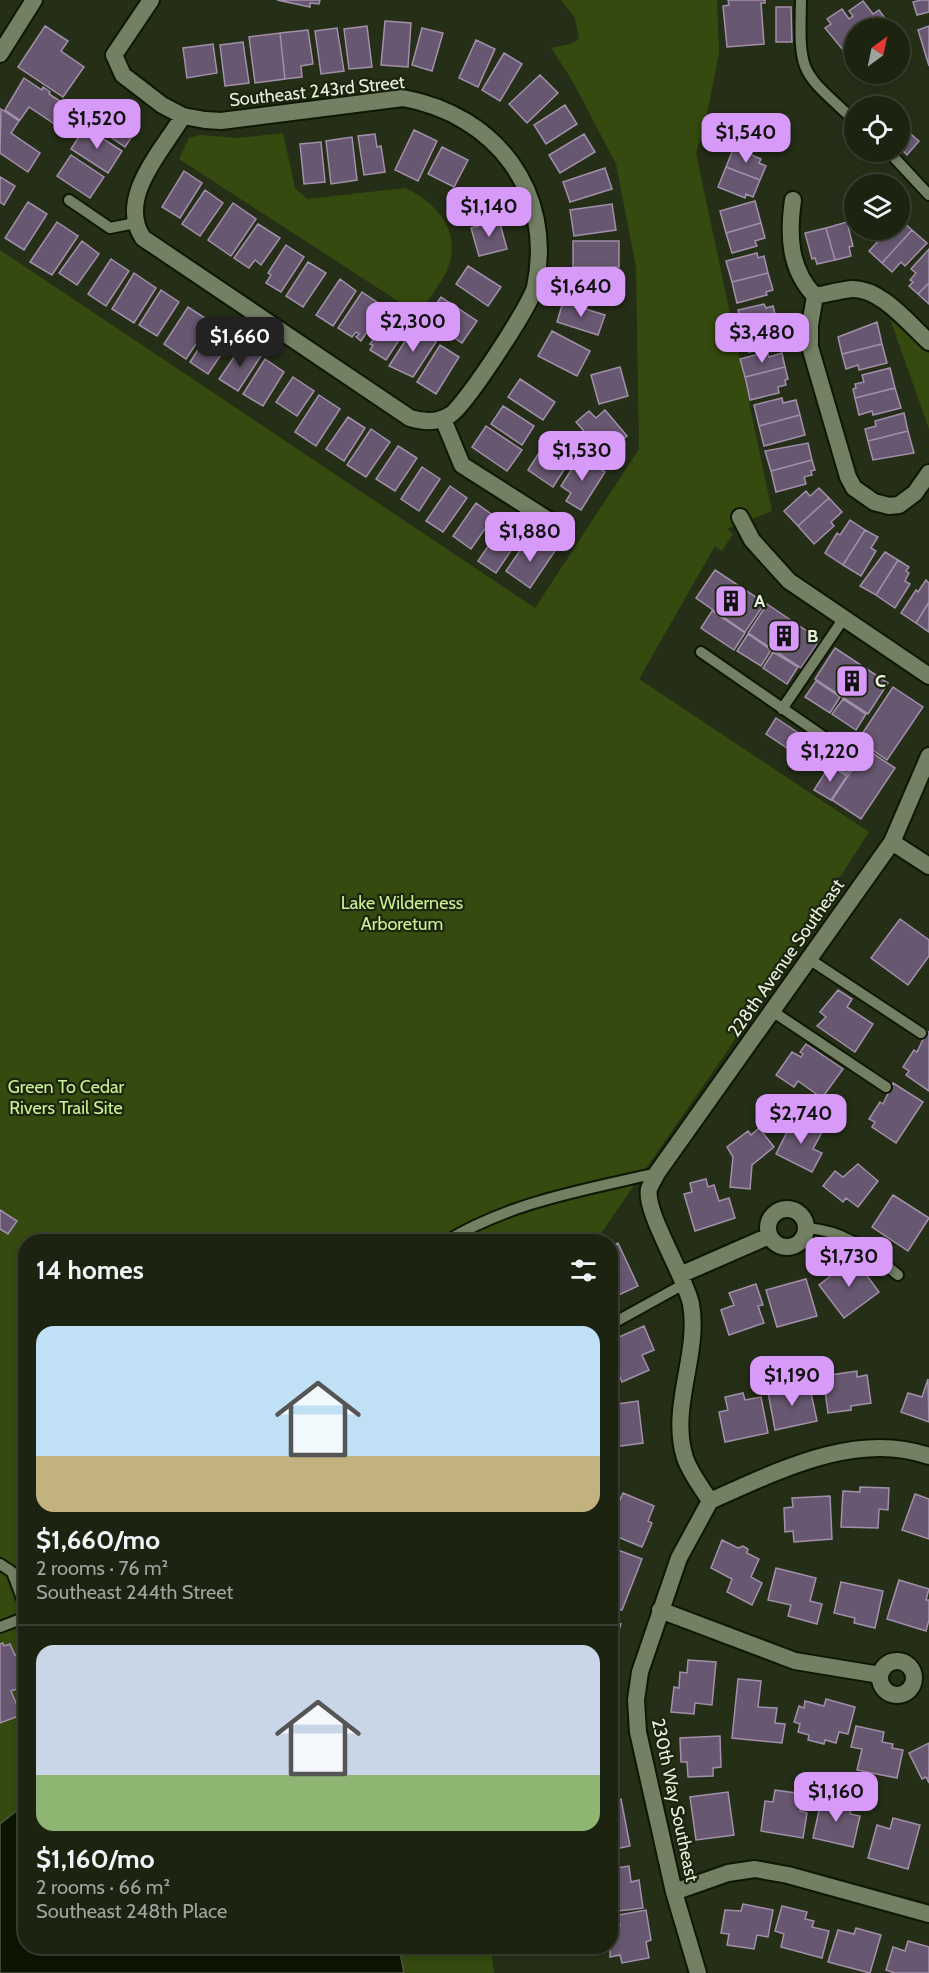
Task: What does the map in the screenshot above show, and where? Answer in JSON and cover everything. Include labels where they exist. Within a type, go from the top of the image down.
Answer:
[{"type":"street","points":[[0,54],[34,0]]},
{"type":"street","name":"Southeast 243rd Street","points":[[150,0],[114,55],[123,75],[162,105],[183,116],[221,121],[403,98],[421,101],[462,118],[496,143],[517,171],[534,211],[540,250],[535,290],[462,405],[443,419]]},
{"type":"street","points":[[183,116],[137,194],[133,210],[135,223],[143,238],[410,418],[427,421],[443,419],[462,465],[564,530]]},
{"type":"street","points":[[793,200],[789,242],[803,281],[815,296],[810,326],[810,347],[848,477],[854,488],[874,502],[889,506],[899,505],[915,493],[929,474]]},
{"type":"street","points":[[815,296],[852,289],[864,290],[877,296],[929,342]]},
{"type":"street","points":[[740,517],[752,540],[789,581],[929,675]]},
{"type":"street","name":"228th Avenue Southeast","points":[[657,1173],[892,842],[929,756]]},
{"type":"street","points":[[892,842],[929,866]]},
{"type":"street","points":[[657,1173],[649,1189],[649,1199],[682,1279],[693,1318],[681,1413],[681,1434],[685,1459],[710,1501],[775,1472],[838,1453],[876,1447],[929,1456]]},
{"type":"street","points":[[787,1209],[801,1214],[807,1228],[801,1242],[795,1246],[780,1247],[769,1236],[769,1221],[773,1215],[787,1209]]},
{"type":"street","points":[[682,1279],[769,1236]]},
{"type":"street","name":"230th Way Southeast","points":[[698,1973],[674,1892],[638,1732],[636,1700],[640,1672],[679,1558],[710,1501]]},
{"type":"street","points":[[660,1610],[795,1661],[879,1675]]},
{"type":"street","points":[[674,1892],[728,1873],[755,1869],[788,1875],[910,1911],[929,1914]]},
{"type":"lane","points":[[801,0],[800,43],[805,72],[811,81],[844,111]]},
{"type":"lane","points":[[898,162],[929,195]]},
{"type":"lane","points":[[69,200],[110,228],[135,223]]},
{"type":"lane","points":[[782,709],[844,618]]},
{"type":"lane","points":[[701,652],[837,746]]},
{"type":"lane","points":[[809,959],[921,1033]]},
{"type":"lane","points":[[772,1011],[886,1087]]},
{"type":"lane","points":[[458,1234],[477,1223],[537,1201],[657,1173]]},
{"type":"lane","points":[[807,1228],[830,1230],[853,1240],[898,1275]]},
{"type":"lane","points":[[618,1320],[682,1279]]},
{"type":"lane","points":[[0,1564],[12,1572],[18,1588]]},
{"type":"lane","points":[[0,1627],[18,1620]]},
{"type":"green space","name":"Lake Wilderness Arboretum","points":[[561,0],[717,0],[719,53],[705,124],[696,153],[772,511],[727,529],[733,534],[722,551],[715,546],[639,679],[869,832],[728,1050],[601,1234],[18,1234],[18,1810],[0,1824],[0,250],[535,608],[639,449],[636,267],[616,164],[572,80],[551,48],[571,44],[579,39],[575,18]]},
{"type":"green space","points":[[283,133],[295,188],[307,199],[405,188],[424,199],[440,215],[450,234],[451,257],[442,279],[418,314],[179,159],[189,138],[200,135],[237,138]]},
{"type":"green space","points":[[890,319],[929,353],[929,429]]},
{"type":"green space","points":[[397,1954],[492,1954],[494,1973],[404,1973]]},
{"type":"shaded area","points":[[18,1810],[18,1954],[400,1954],[404,1973],[0,1973],[0,1824]]},
{"type":"building","points":[[277,0],[320,0],[319,4],[310,3],[310,7]]},
{"type":"building","points":[[728,0],[765,0],[765,3],[761,3],[764,44],[727,47],[723,6],[729,5]]},
{"type":"building","points":[[929,0],[929,12],[917,15],[913,2]]},
{"type":"building","points":[[863,1],[873,14],[879,10],[885,18],[850,18],[853,16],[849,11]]},
{"type":"building","points":[[776,7],[791,7],[792,42],[776,42]]},
{"type":"building","points":[[842,9],[848,18],[844,18],[844,51],[825,28],[831,24],[827,19]]},
{"type":"building","points":[[385,21],[411,23],[408,67],[381,65]]},
{"type":"building","points":[[45,26],[68,41],[61,51],[84,67],[63,97],[18,67]]},
{"type":"building","points":[[367,26],[372,67],[349,69],[344,29]]},
{"type":"building","points":[[929,26],[929,66],[918,30]]},
{"type":"building","points":[[337,28],[344,71],[321,74],[315,31]]},
{"type":"building","points":[[422,28],[443,33],[432,71],[412,65]]},
{"type":"building","points":[[308,30],[313,64],[301,66],[302,77],[285,79],[280,33]]},
{"type":"building","points":[[280,33],[285,79],[255,83],[249,37]]},
{"type":"building","points":[[476,40],[495,49],[478,87],[459,78]]},
{"type":"building","points":[[243,42],[249,83],[225,86],[220,45]]},
{"type":"building","points":[[213,44],[217,73],[187,78],[183,48]]},
{"type":"building","points":[[504,53],[522,64],[500,101],[482,90]]},
{"type":"building","points":[[540,75],[558,93],[527,123],[509,104]]},
{"type":"building","points":[[24,78],[42,90],[43,87],[50,92],[49,94],[69,107],[56,125],[29,107],[20,120],[5,110]]},
{"type":"building","points":[[102,105],[137,129],[125,147],[90,123]]},
{"type":"building","points":[[565,105],[577,124],[546,144],[534,125]]},
{"type":"building","points":[[1,109],[19,121],[11,133],[40,153],[28,172],[0,153]]},
{"type":"building","points":[[85,127],[122,151],[108,173],[71,149]]},
{"type":"building","points":[[414,130],[437,141],[418,181],[395,170]]},
{"type":"building","points":[[910,133],[919,141],[910,152]]},
{"type":"building","points":[[375,134],[377,147],[381,146],[385,172],[364,175],[358,136]]},
{"type":"building","points":[[584,134],[595,152],[560,173],[549,155]]},
{"type":"building","points":[[352,137],[357,180],[331,184],[326,141]]},
{"type":"building","points":[[321,142],[325,182],[304,184],[300,144]]},
{"type":"building","points":[[442,147],[468,160],[454,187],[428,174]]},
{"type":"building","points":[[734,147],[761,159],[759,163],[766,166],[760,180],[726,167]]},
{"type":"building","points":[[71,155],[104,177],[90,198],[57,176]]},
{"type":"building","points":[[726,167],[760,180],[753,197],[746,194],[745,198],[718,187]]},
{"type":"building","points":[[605,168],[612,189],[570,202],[563,182]]},
{"type":"building","points":[[184,171],[202,183],[180,218],[162,207]]},
{"type":"building","points":[[0,177],[15,186],[4,205],[0,202]]},
{"type":"building","points":[[492,188],[499,213],[457,225],[450,200]]},
{"type":"building","points":[[205,190],[223,203],[200,236],[182,224]]},
{"type":"building","points":[[755,201],[761,223],[726,233],[720,211]]},
{"type":"building","points":[[28,202],[47,214],[24,250],[5,238]]},
{"type":"building","points":[[233,203],[256,219],[231,256],[208,240]]},
{"type":"building","points":[[612,204],[616,230],[574,236],[570,210]]},
{"type":"building","points":[[499,220],[507,249],[479,256],[471,228]]},
{"type":"building","points":[[57,222],[78,236],[52,275],[30,262]]},
{"type":"building","points":[[761,223],[765,238],[755,241],[757,246],[732,253],[726,233]]},
{"type":"building","points":[[844,223],[844,240],[852,240],[853,246],[849,247],[851,256],[835,260],[826,228]]},
{"type":"building","points":[[258,224],[280,238],[261,265],[255,260],[249,268],[234,258]]},
{"type":"building","points":[[826,228],[835,260],[817,264],[815,258],[812,259],[805,233]]},
{"type":"building","points":[[912,230],[927,243],[905,266],[901,262],[892,272],[882,263],[903,240],[910,240]]},
{"type":"building","points":[[879,240],[903,240],[882,263],[869,251]]},
{"type":"building","points":[[82,241],[99,254],[77,285],[59,273]]},
{"type":"building","points":[[573,241],[619,241],[619,267],[573,267]]},
{"type":"building","points":[[286,245],[304,257],[281,292],[266,283],[271,275],[268,273]]},
{"type":"building","points":[[929,249],[929,283],[918,294],[909,286],[913,282],[910,280],[916,273],[911,269]]},
{"type":"building","points":[[757,253],[758,258],[764,256],[768,273],[732,282],[726,261]]},
{"type":"building","points":[[111,259],[129,271],[106,306],[88,294]]},
{"type":"building","points":[[308,262],[326,273],[303,307],[286,296]]},
{"type":"building","points":[[468,266],[501,287],[488,306],[456,284]]},
{"type":"building","points":[[134,273],[156,288],[134,323],[112,309]]},
{"type":"building","points":[[768,273],[773,290],[766,292],[767,295],[737,303],[732,282]]},
{"type":"building","points":[[570,276],[609,284],[605,305],[566,297]]},
{"type":"building","points":[[340,279],[356,291],[333,326],[316,315]]},
{"type":"building","points":[[929,283],[929,304],[918,294]]},
{"type":"building","points":[[161,290],[179,302],[157,336],[139,325]]},
{"type":"building","points":[[362,292],[384,307],[361,341],[356,337],[359,334],[356,332],[352,337],[338,328]]},
{"type":"building","points":[[441,297],[477,321],[462,343],[426,319]]},
{"type":"building","points":[[563,302],[605,315],[598,335],[557,322]]},
{"type":"building","points":[[764,304],[766,308],[773,306],[777,322],[743,331],[738,310]]},
{"type":"building","points":[[188,307],[211,322],[186,359],[164,344]]},
{"type":"building","points":[[391,313],[409,325],[386,360],[370,350],[373,345],[370,344]]},
{"type":"building","points":[[777,322],[781,339],[774,340],[775,346],[749,352],[743,331]]},
{"type":"building","points":[[877,322],[882,344],[842,354],[838,337]]},
{"type":"building","points":[[214,325],[233,337],[208,374],[190,362]]},
{"type":"building","points":[[414,327],[436,342],[413,377],[389,366]]},
{"type":"building","points":[[552,331],[590,351],[577,376],[538,356]]},
{"type":"building","points":[[243,344],[261,356],[238,391],[219,379]]},
{"type":"building","points":[[882,344],[887,363],[859,370],[858,365],[846,369],[842,354]]},
{"type":"building","points":[[440,345],[459,357],[436,394],[417,382]]},
{"type":"building","points":[[767,352],[769,357],[782,353],[785,367],[745,377],[740,359]]},
{"type":"building","points":[[265,359],[284,372],[263,406],[243,394]]},
{"type":"building","points":[[620,367],[628,396],[599,404],[591,375]]},
{"type":"building","points":[[785,367],[788,379],[785,380],[786,385],[778,387],[779,393],[750,400],[745,377]]},
{"type":"building","points":[[890,368],[895,388],[855,398],[853,389],[856,388],[855,384],[864,382],[862,375]]},
{"type":"building","points":[[293,377],[314,391],[297,416],[276,402]]},
{"type":"building","points":[[520,379],[555,402],[543,420],[508,397]]},
{"type":"building","points":[[895,388],[901,408],[873,415],[872,411],[859,415],[855,398]]},
{"type":"building","points":[[319,395],[340,409],[316,446],[295,432]]},
{"type":"building","points":[[782,398],[783,403],[796,400],[800,415],[759,426],[754,405]]},
{"type":"building","points":[[503,406],[534,426],[522,445],[491,424]]},
{"type":"building","points":[[605,410],[627,436],[605,455],[576,422],[589,411],[596,418]]},
{"type":"building","points":[[904,413],[908,431],[868,441],[865,429],[876,426],[875,421]]},
{"type":"building","points":[[800,415],[805,435],[764,446],[759,426]]},
{"type":"building","points":[[348,417],[365,428],[344,461],[326,449]]},
{"type":"building","points":[[486,426],[522,450],[507,471],[472,447]]},
{"type":"building","points":[[371,429],[390,442],[366,477],[347,465]]},
{"type":"building","points":[[908,431],[914,453],[873,460],[868,441]]},
{"type":"building","points":[[808,443],[812,460],[771,471],[765,451]]},
{"type":"building","points":[[544,445],[569,462],[553,487],[528,470]]},
{"type":"building","points":[[398,446],[417,458],[395,491],[376,479]]},
{"type":"building","points":[[580,456],[605,472],[581,510],[566,501],[571,493],[561,486]]},
{"type":"building","points":[[812,460],[815,470],[811,471],[812,475],[804,477],[806,484],[776,492],[771,471]]},
{"type":"building","points":[[422,467],[440,479],[419,511],[401,499]]},
{"type":"building","points":[[450,486],[467,498],[443,532],[426,521]]},
{"type":"building","points":[[819,488],[829,498],[798,526],[784,511],[806,491],[810,496]]},
{"type":"building","points":[[829,498],[842,512],[831,522],[834,526],[814,544],[798,526]]},
{"type":"building","points":[[476,503],[494,516],[471,549],[453,536]]},
{"type":"building","points":[[850,520],[865,530],[843,565],[825,553],[837,533],[840,535]]},
{"type":"building","points":[[502,526],[520,537],[496,573],[478,561]]},
{"type":"building","points":[[865,530],[878,537],[871,548],[876,551],[861,576],[843,565]]},
{"type":"building","points":[[540,541],[555,551],[530,588],[506,571],[525,543],[534,550]]},
{"type":"building","points":[[885,552],[898,560],[876,595],[860,586]]},
{"type":"building","points":[[898,560],[909,567],[905,581],[910,584],[895,608],[876,595]]},
{"type":"building","name":"A","points":[[715,570],[765,603],[745,632],[696,598]]},
{"type":"building","points":[[926,580],[929,583],[929,602],[916,623],[901,613],[916,590],[918,592]]},
{"type":"building","points":[[929,602],[929,632],[916,623]]},
{"type":"building","name":"B","points":[[767,604],[820,640],[801,668],[748,633]]},
{"type":"building","points":[[712,611],[745,633],[734,650],[701,628]]},
{"type":"building","points":[[748,634],[771,650],[761,666],[737,651]]},
{"type":"building","name":"C","points":[[835,648],[888,683],[868,714],[815,679]]},
{"type":"building","points":[[773,652],[798,667],[787,684],[763,668]]},
{"type":"building","points":[[816,681],[840,697],[830,713],[805,697]]},
{"type":"building","points":[[893,687],[923,707],[887,760],[858,740]]},
{"type":"building","points":[[843,699],[866,714],[856,730],[832,714]]},
{"type":"building","points":[[776,718],[821,748],[811,764],[766,734]]},
{"type":"building","points":[[846,739],[863,750],[847,774],[831,763]]},
{"type":"building","points":[[866,749],[895,768],[861,819],[832,800]]},
{"type":"building","points":[[830,765],[847,776],[831,800],[814,790]]},
{"type":"building","points":[[900,919],[929,940],[929,956],[908,985],[871,958]]},
{"type":"building","points":[[838,990],[852,999],[847,1007],[873,1024],[855,1052],[817,1026],[826,1017],[820,1012]]},
{"type":"building","points":[[927,1031],[929,1032],[929,1091],[906,1075],[909,1071],[903,1067],[914,1050],[917,1052]]},
{"type":"building","points":[[806,1044],[843,1069],[822,1098],[798,1081],[794,1087],[776,1075],[792,1052],[801,1057],[803,1054],[800,1052]]},
{"type":"building","points":[[893,1083],[923,1102],[896,1143],[872,1127],[875,1122],[869,1119],[880,1102],[883,1104]]},
{"type":"building","points":[[794,1118],[822,1132],[813,1149],[822,1153],[812,1172],[776,1154]]},
{"type":"building","points":[[759,1128],[774,1147],[752,1165],[750,1189],[730,1187],[733,1157],[727,1147],[748,1131],[751,1135]]},
{"type":"building","points":[[858,1164],[878,1181],[858,1207],[846,1198],[843,1202],[823,1186],[835,1171],[843,1177]]},
{"type":"building","points":[[706,1179],[708,1187],[714,1185],[719,1201],[729,1198],[735,1218],[695,1231],[684,1194],[692,1192],[690,1183]]},
{"type":"building","points":[[893,1195],[929,1218],[908,1251],[872,1227]]},
{"type":"building","points":[[0,1210],[17,1221],[8,1234],[0,1229]]},
{"type":"building","points":[[618,1243],[638,1286],[618,1295]]},
{"type":"building","points":[[854,1258],[879,1292],[844,1318],[819,1285]]},
{"type":"building","points":[[806,1279],[817,1316],[777,1327],[766,1290]]},
{"type":"building","points":[[756,1284],[763,1305],[758,1306],[764,1323],[729,1335],[721,1310],[734,1305],[729,1293]]},
{"type":"building","points":[[644,1326],[654,1350],[642,1355],[649,1370],[622,1382],[618,1373],[618,1337]]},
{"type":"building","points":[[857,1371],[857,1377],[867,1375],[871,1403],[851,1406],[851,1410],[828,1413],[823,1376]]},
{"type":"building","points":[[928,1379],[929,1422],[901,1412],[908,1393],[922,1397]]},
{"type":"building","points":[[798,1385],[799,1390],[810,1388],[817,1421],[775,1430],[768,1392]]},
{"type":"building","points":[[743,1393],[745,1400],[761,1397],[768,1433],[725,1442],[719,1412],[728,1410],[725,1397]]},
{"type":"building","points":[[638,1401],[643,1443],[618,1446],[618,1404]]},
{"type":"building","points":[[860,1487],[889,1488],[888,1510],[879,1509],[878,1528],[841,1527],[843,1491],[860,1492]]},
{"type":"building","points":[[623,1493],[654,1506],[648,1521],[652,1523],[642,1547],[618,1537],[618,1504]]},
{"type":"building","points":[[915,1494],[929,1499],[929,1539],[902,1530]]},
{"type":"building","points":[[830,1496],[832,1539],[794,1542],[793,1531],[785,1532],[784,1508],[793,1507],[792,1498]]},
{"type":"building","points":[[722,1540],[738,1548],[743,1546],[748,1549],[747,1553],[759,1559],[751,1577],[762,1583],[752,1605],[727,1592],[732,1579],[711,1568]]},
{"type":"building","points":[[618,1550],[642,1559],[622,1610],[618,1609]]},
{"type":"building","points":[[776,1568],[816,1578],[810,1601],[822,1604],[817,1624],[788,1616],[791,1605],[768,1600]]},
{"type":"building","points":[[899,1580],[929,1589],[926,1600],[929,1600],[929,1620],[926,1631],[887,1619]]},
{"type":"building","points":[[841,1582],[883,1591],[875,1628],[854,1623],[855,1618],[834,1613]]},
{"type":"building","points":[[3,1643],[4,1646],[10,1644],[15,1655],[18,1654],[18,1689],[11,1691],[18,1708],[18,1716],[0,1723],[0,1644]]},
{"type":"building","points":[[688,1660],[716,1662],[712,1705],[695,1703],[694,1714],[671,1712],[674,1687],[679,1688],[680,1672],[687,1673]]},
{"type":"building","points":[[738,1679],[761,1681],[758,1707],[777,1708],[775,1723],[785,1724],[782,1743],[732,1738]]},
{"type":"building","points":[[826,1699],[855,1707],[848,1734],[839,1732],[836,1743],[825,1740],[824,1744],[808,1740],[809,1735],[798,1732],[800,1724],[794,1722],[799,1706],[804,1708],[805,1701],[824,1706]]},
{"type":"building","points":[[856,1726],[884,1732],[882,1742],[893,1744],[892,1748],[903,1750],[897,1778],[857,1770],[862,1749],[851,1747]]},
{"type":"building","points":[[720,1736],[721,1767],[713,1768],[713,1776],[688,1777],[687,1762],[681,1762],[680,1738]]},
{"type":"building","points":[[929,1743],[929,1783],[926,1777],[922,1779],[909,1753]]},
{"type":"building","points":[[775,1790],[803,1794],[800,1811],[807,1813],[803,1838],[761,1831],[765,1801],[773,1802]]},
{"type":"building","points":[[728,1792],[734,1835],[696,1840],[690,1797]]},
{"type":"building","points":[[822,1797],[852,1804],[850,1814],[860,1816],[853,1847],[813,1838]]},
{"type":"building","points":[[621,1799],[630,1846],[618,1848],[618,1800]]},
{"type":"building","points":[[893,1818],[920,1825],[908,1869],[868,1858],[877,1825],[890,1829]]},
{"type":"building","points":[[629,1866],[631,1882],[639,1880],[643,1908],[618,1911],[618,1868]]},
{"type":"building","points":[[743,1904],[773,1910],[768,1937],[757,1935],[754,1949],[727,1945],[729,1934],[721,1933],[725,1910],[741,1911]]},
{"type":"building","points":[[782,1906],[807,1912],[805,1919],[814,1921],[812,1927],[829,1931],[822,1958],[781,1947],[784,1934],[775,1931]]},
{"type":"building","points":[[646,1910],[651,1940],[646,1942],[649,1958],[622,1963],[620,1955],[610,1957],[610,1954],[618,1954],[618,1926],[620,1926],[618,1915]]},
{"type":"building","points":[[856,1928],[881,1935],[870,1973],[828,1962],[838,1930],[854,1934]]},
{"type":"building","points":[[908,1941],[929,1947],[929,1973],[895,1973],[886,1970],[893,1947],[905,1951]]},
{"type":"place","name":"A","points":[[731,601]]},
{"type":"place","name":"B","points":[[784,636]]},
{"type":"place","name":"C","points":[[852,681]]},
{"type":"park label","name":"Green To Cedar Rivers Trail Site","points":[[66,1097]]}]
